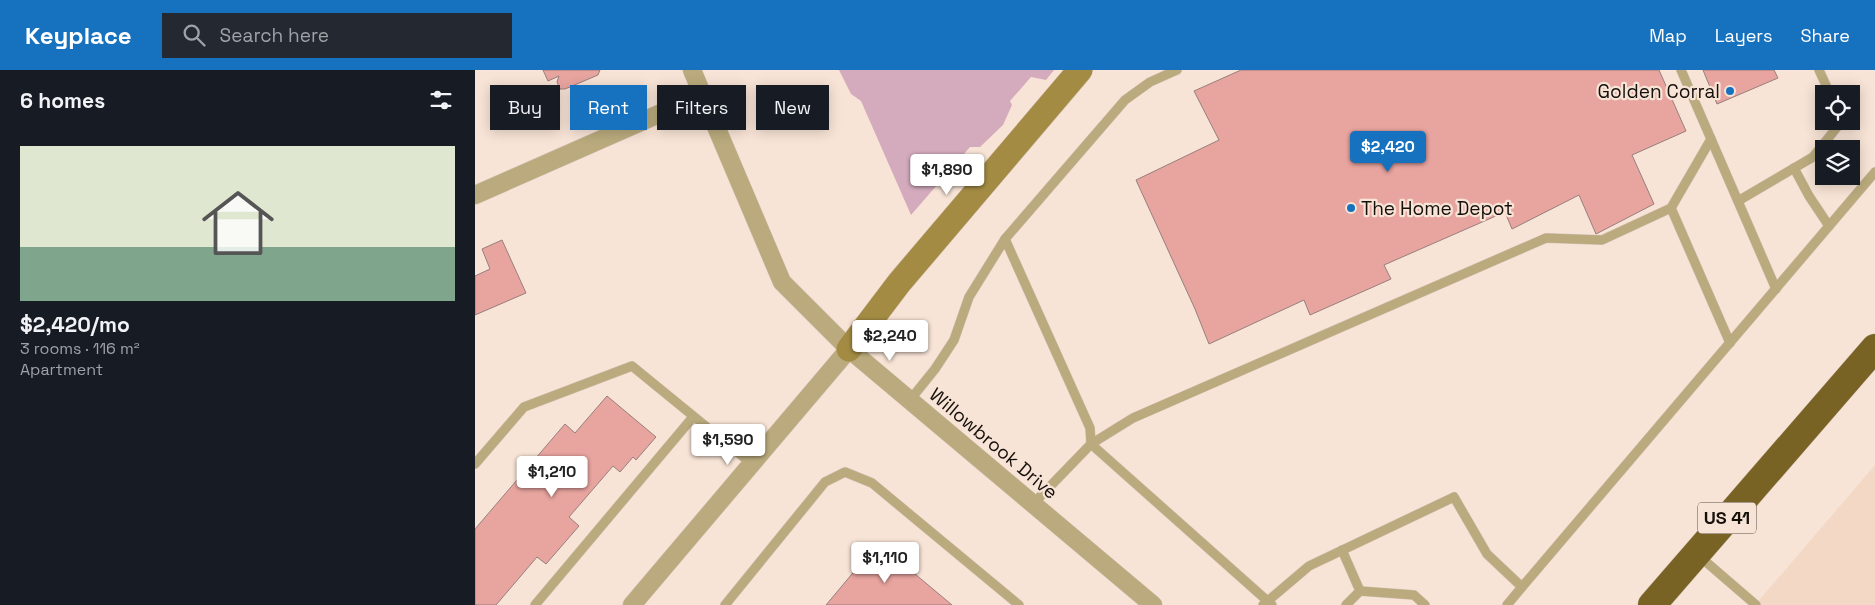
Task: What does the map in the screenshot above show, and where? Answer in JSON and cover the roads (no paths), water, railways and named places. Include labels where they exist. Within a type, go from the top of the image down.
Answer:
[{"type":"highway","name":"US 41","points":[[1652,605],[1875,348]]},
{"type":"street","name":"Willowbrook Drive","points":[[691,70],[698,85]]},
{"type":"street","points":[[632,605],[849,349],[899,283],[1080,70]]},
{"type":"street","points":[[475,195],[657,115]]},
{"type":"street","name":"Willowbrook Drive","points":[[717,130],[782,282],[849,349],[1153,605]]},
{"type":"lane","points":[[910,400],[935,369],[954,340],[969,297],[1005,239],[1125,100],[1150,82],[1177,70]]},
{"type":"lane","points":[[1681,70],[1776,288]]},
{"type":"lane","points":[[1819,70],[1826,85]]},
{"type":"lane","points":[[1738,201],[1813,157],[1835,130]]},
{"type":"lane","points":[[1033,504],[1091,444],[1133,418],[1546,238],[1602,240],[1671,208],[1711,139]]},
{"type":"lane","points":[[1794,168],[1809,196],[1829,226]]},
{"type":"lane","points":[[1507,605],[1875,172]]},
{"type":"lane","points":[[1671,208],[1729,343]]},
{"type":"lane","points":[[1005,239],[1091,428],[1091,444],[1267,603],[1309,566],[1453,497],[1487,554],[1522,587]]},
{"type":"lane","points":[[475,464],[524,407],[632,366],[752,464]]},
{"type":"lane","points":[[535,605],[693,416]]},
{"type":"lane","points":[[725,605],[825,482],[845,472],[871,483],[1019,605]]},
{"type":"lane","points":[[1342,550],[1360,591]]},
{"type":"lane","points":[[1696,553],[1756,605]]},
{"type":"lane","points":[[1346,605],[1360,591],[1414,595],[1425,605]]},
{"type":"place","name":"Golden Corral","points":[[1730,91]]},
{"type":"place","name":"The Home Depot","points":[[1351,208]]}]
